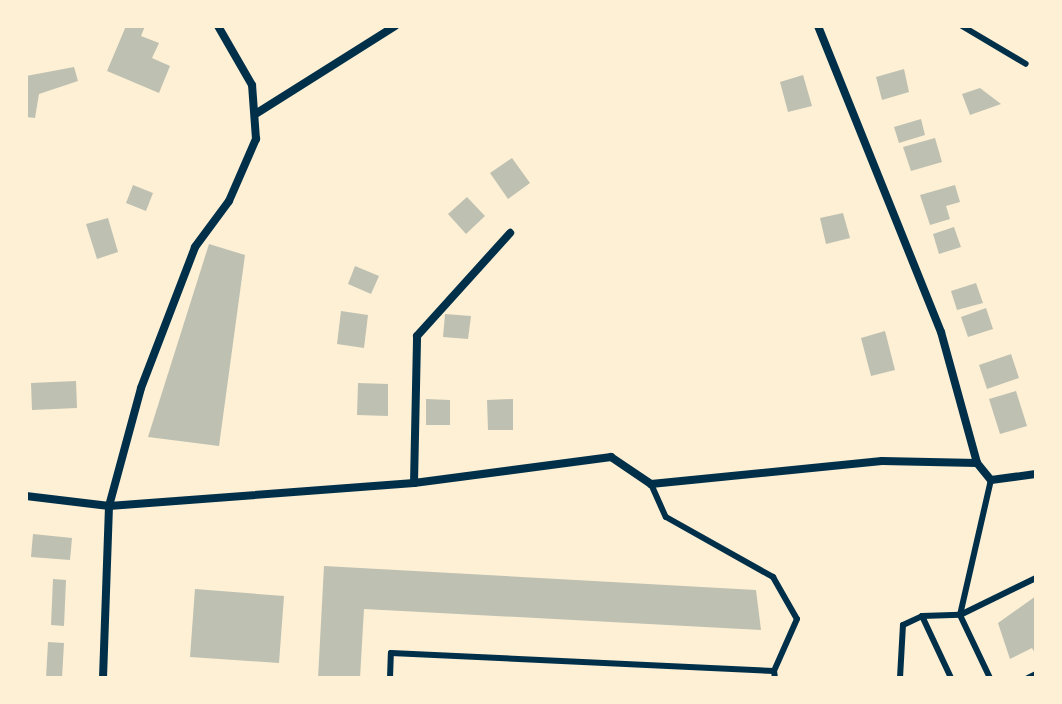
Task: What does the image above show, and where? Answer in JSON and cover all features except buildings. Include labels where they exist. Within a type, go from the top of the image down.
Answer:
[{"type":"street","points":[[103,678],[109,506],[161,321],[195,247],[245,170],[257,113],[238,51],[218,26]]},
{"type":"street","points":[[257,113],[395,26]]},
{"type":"street","points":[[818,26],[941,332],[977,463],[991,480],[1036,474]]},
{"type":"street","points":[[414,483],[417,336],[510,233]]},
{"type":"street","points":[[26,496],[109,506],[414,483],[611,457],[651,484],[882,461],[977,463]]},
{"type":"lane","points":[[962,26],[1026,64]]},
{"type":"lane","points":[[990,678],[960,615],[991,480]]},
{"type":"lane","points":[[390,678],[391,653],[774,675],[797,619],[773,577],[666,517],[651,484]]},
{"type":"lane","points":[[900,678],[903,625],[922,616],[960,615],[1036,578]]},
{"type":"lane","points":[[922,616],[951,678]]},
{"type":"lane","points":[[1028,678],[1036,674]]}]
